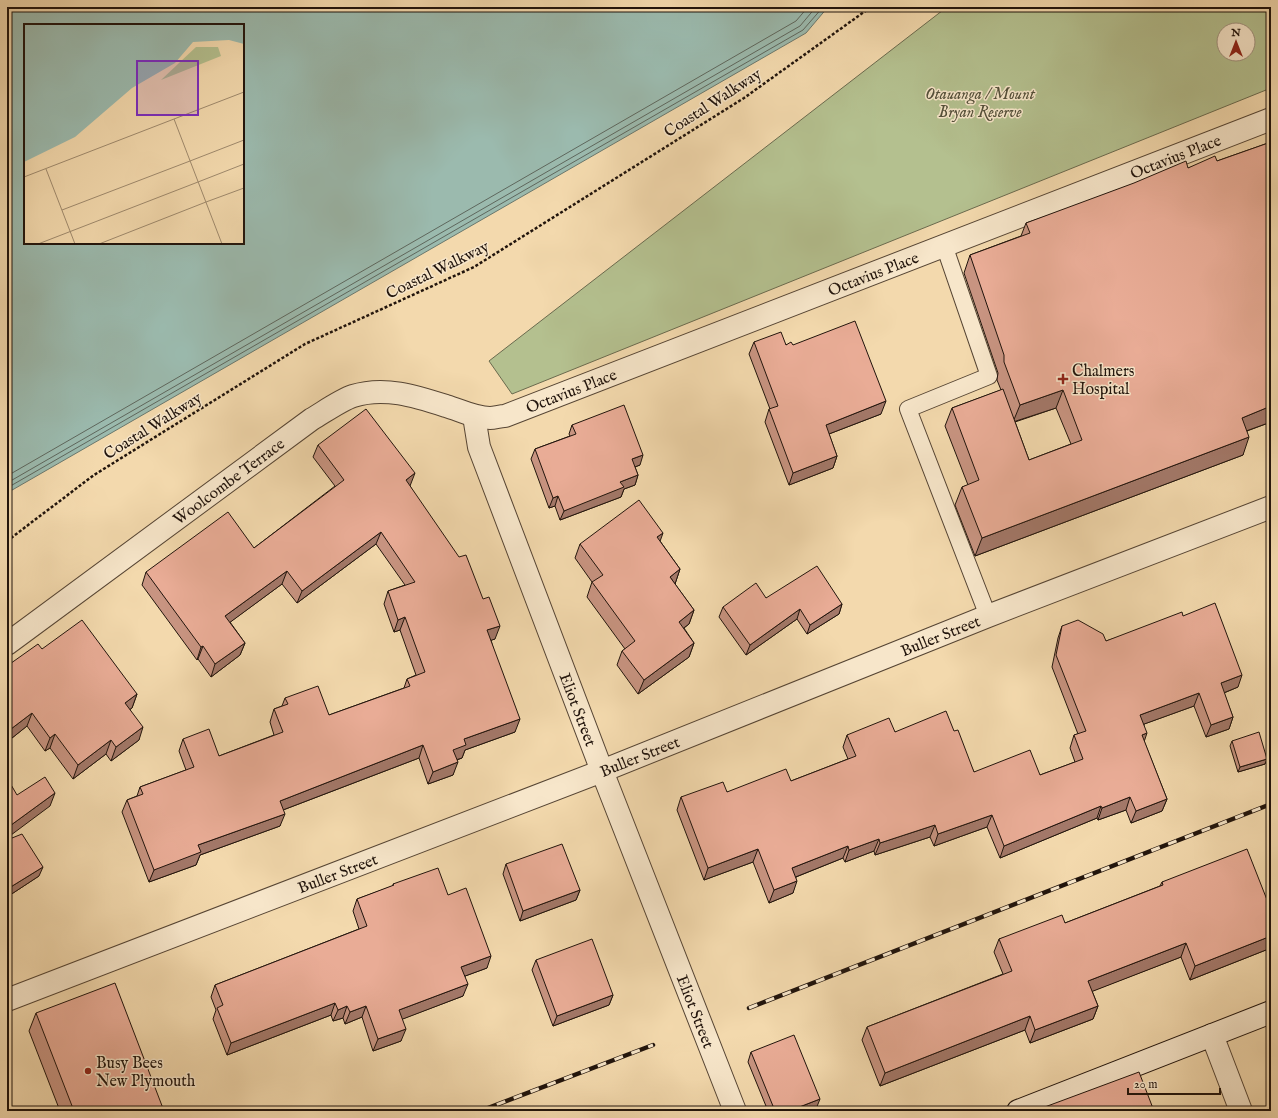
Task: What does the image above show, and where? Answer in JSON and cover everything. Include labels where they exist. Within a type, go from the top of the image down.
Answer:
[{"type":"street","name":"Octavius Place","points":[[474,416],[490,418],[505,416],[1271,119]]},
{"type":"street","name":"Woolcombe Terrace","points":[[7,644],[312,419],[352,397],[368,393],[400,393],[446,406],[474,416]]},
{"type":"street","name":"Eliot Street","points":[[474,416],[479,447],[602,772],[735,1111]]},
{"type":"street","name":"Buller Street","points":[[7,1000],[602,772],[988,616],[1271,507]]},
{"type":"street","points":[[1018,1111],[1271,1012]]},
{"type":"street","points":[[1212,1035],[1241,1111]]},
{"type":"lane","points":[[944,246],[989,376],[908,409],[988,616]]},
{"type":"path","name":"Coastal Walkway","points":[[7,541],[94,475],[305,344],[481,263],[744,98],[871,7]]},
{"type":"green space","name":"Otauanga / Mount Bryan Reserve","points":[[947,7],[1271,7],[1271,88],[512,394],[489,361]]},
{"type":"water","points":[[7,7],[828,7],[806,33],[7,493]]},
{"type":"building","name":"Chalmers Hospital","points":[[1271,142],[1271,203],[1268,204],[1271,211],[1271,406],[1242,418],[1249,437],[982,538],[962,487],[979,480],[952,408],[1003,389],[1029,460],[1082,440],[1063,390],[1020,405],[1004,362],[1004,355],[970,255],[1030,233],[1026,223],[1134,183],[1186,161],[1188,168],[1215,156],[1217,161]]},
{"type":"building","points":[[855,321],[886,401],[826,425],[837,456],[793,473],[769,409],[778,406],[754,342],[781,332],[786,345],[791,342],[793,345]]},
{"type":"building","points":[[624,405],[643,455],[632,459],[638,475],[620,482],[624,487],[564,511],[558,496],[553,498],[535,449],[576,434],[572,425]]},
{"type":"building","points":[[366,409],[415,473],[406,480],[459,557],[466,555],[483,599],[489,597],[500,626],[487,630],[520,719],[464,739],[466,745],[453,750],[458,762],[433,772],[423,745],[280,801],[285,814],[198,845],[201,852],[154,870],[127,800],[143,794],[140,787],[194,767],[183,739],[209,729],[219,756],[283,732],[274,709],[288,704],[285,698],[318,686],[329,715],[410,686],[407,679],[425,672],[405,617],[398,620],[388,591],[415,582],[381,532],[302,591],[287,571],[225,616],[245,643],[215,664],[203,646],[201,647],[146,572],[228,512],[254,548],[344,480],[318,445]]},
{"type":"building","points":[[639,500],[663,533],[657,537],[680,569],[670,577],[694,610],[679,622],[694,643],[644,680],[622,651],[635,641],[592,582],[603,575],[580,544]]},
{"type":"building","points":[[817,566],[842,604],[810,625],[800,609],[750,645],[723,607],[756,583],[766,598]]},
{"type":"building","points":[[1215,603],[1242,675],[1221,683],[1233,717],[1211,725],[1199,693],[1140,715],[1147,733],[1142,735],[1167,799],[1136,811],[1130,797],[1102,808],[1101,806],[1004,846],[992,815],[938,834],[935,825],[880,843],[879,839],[849,850],[848,846],[792,868],[797,881],[774,890],[758,849],[708,868],[681,797],[723,782],[727,792],[786,769],[791,781],[856,756],[847,735],[889,718],[895,732],[946,711],[954,731],[958,730],[974,772],[1030,750],[1040,775],[1083,759],[1074,735],[1086,731],[1056,655],[1062,626],[1078,620],[1103,634],[1106,641],[1182,612],[1183,616]]},
{"type":"building","points":[[82,620],[137,694],[125,703],[143,727],[116,747],[111,740],[78,765],[55,734],[50,738],[32,713],[7,732],[7,696],[11,696],[7,690],[7,666],[38,644],[42,649]]},
{"type":"building","points":[[1259,732],[1267,759],[1240,767],[1232,741]]},
{"type":"building","points":[[7,777],[17,795],[45,777],[55,793],[7,828]]},
{"type":"building","points":[[22,834],[43,867],[9,888],[7,885],[7,840]]},
{"type":"building","points":[[562,844],[580,890],[523,911],[506,864]]},
{"type":"building","points":[[1247,849],[1271,910],[1271,936],[1195,966],[1186,943],[1088,981],[1098,1006],[1035,1030],[1030,1016],[885,1073],[867,1027],[1012,971],[999,939],[1062,915],[1065,923],[1163,885],[1162,882]]},
{"type":"building","points":[[438,868],[448,895],[466,888],[491,956],[461,967],[468,984],[399,1010],[406,1029],[378,1039],[366,1006],[350,1012],[347,1006],[338,1010],[335,1003],[231,1043],[217,1008],[223,1005],[215,985],[367,926],[357,899]]},
{"type":"building","points":[[592,939],[613,995],[557,1016],[536,960]]},
{"type":"building","points":[[115,983],[164,1111],[74,1111],[36,1013]]},
{"type":"building","points":[[794,1035],[820,1099],[789,1111],[775,1111],[751,1052]]},
{"type":"building","points":[[1139,1072],[1154,1111],[1034,1111]]},
{"type":"railway","points":[[749,1008],[1271,804]]},
{"type":"railway","points":[[480,1111],[653,1045]]},
{"type":"place","name":"Chalmers Hospital","points":[[1063,379]]},
{"type":"place","name":"Busy Bees New Plymouth","points":[[88,1071]]}]
